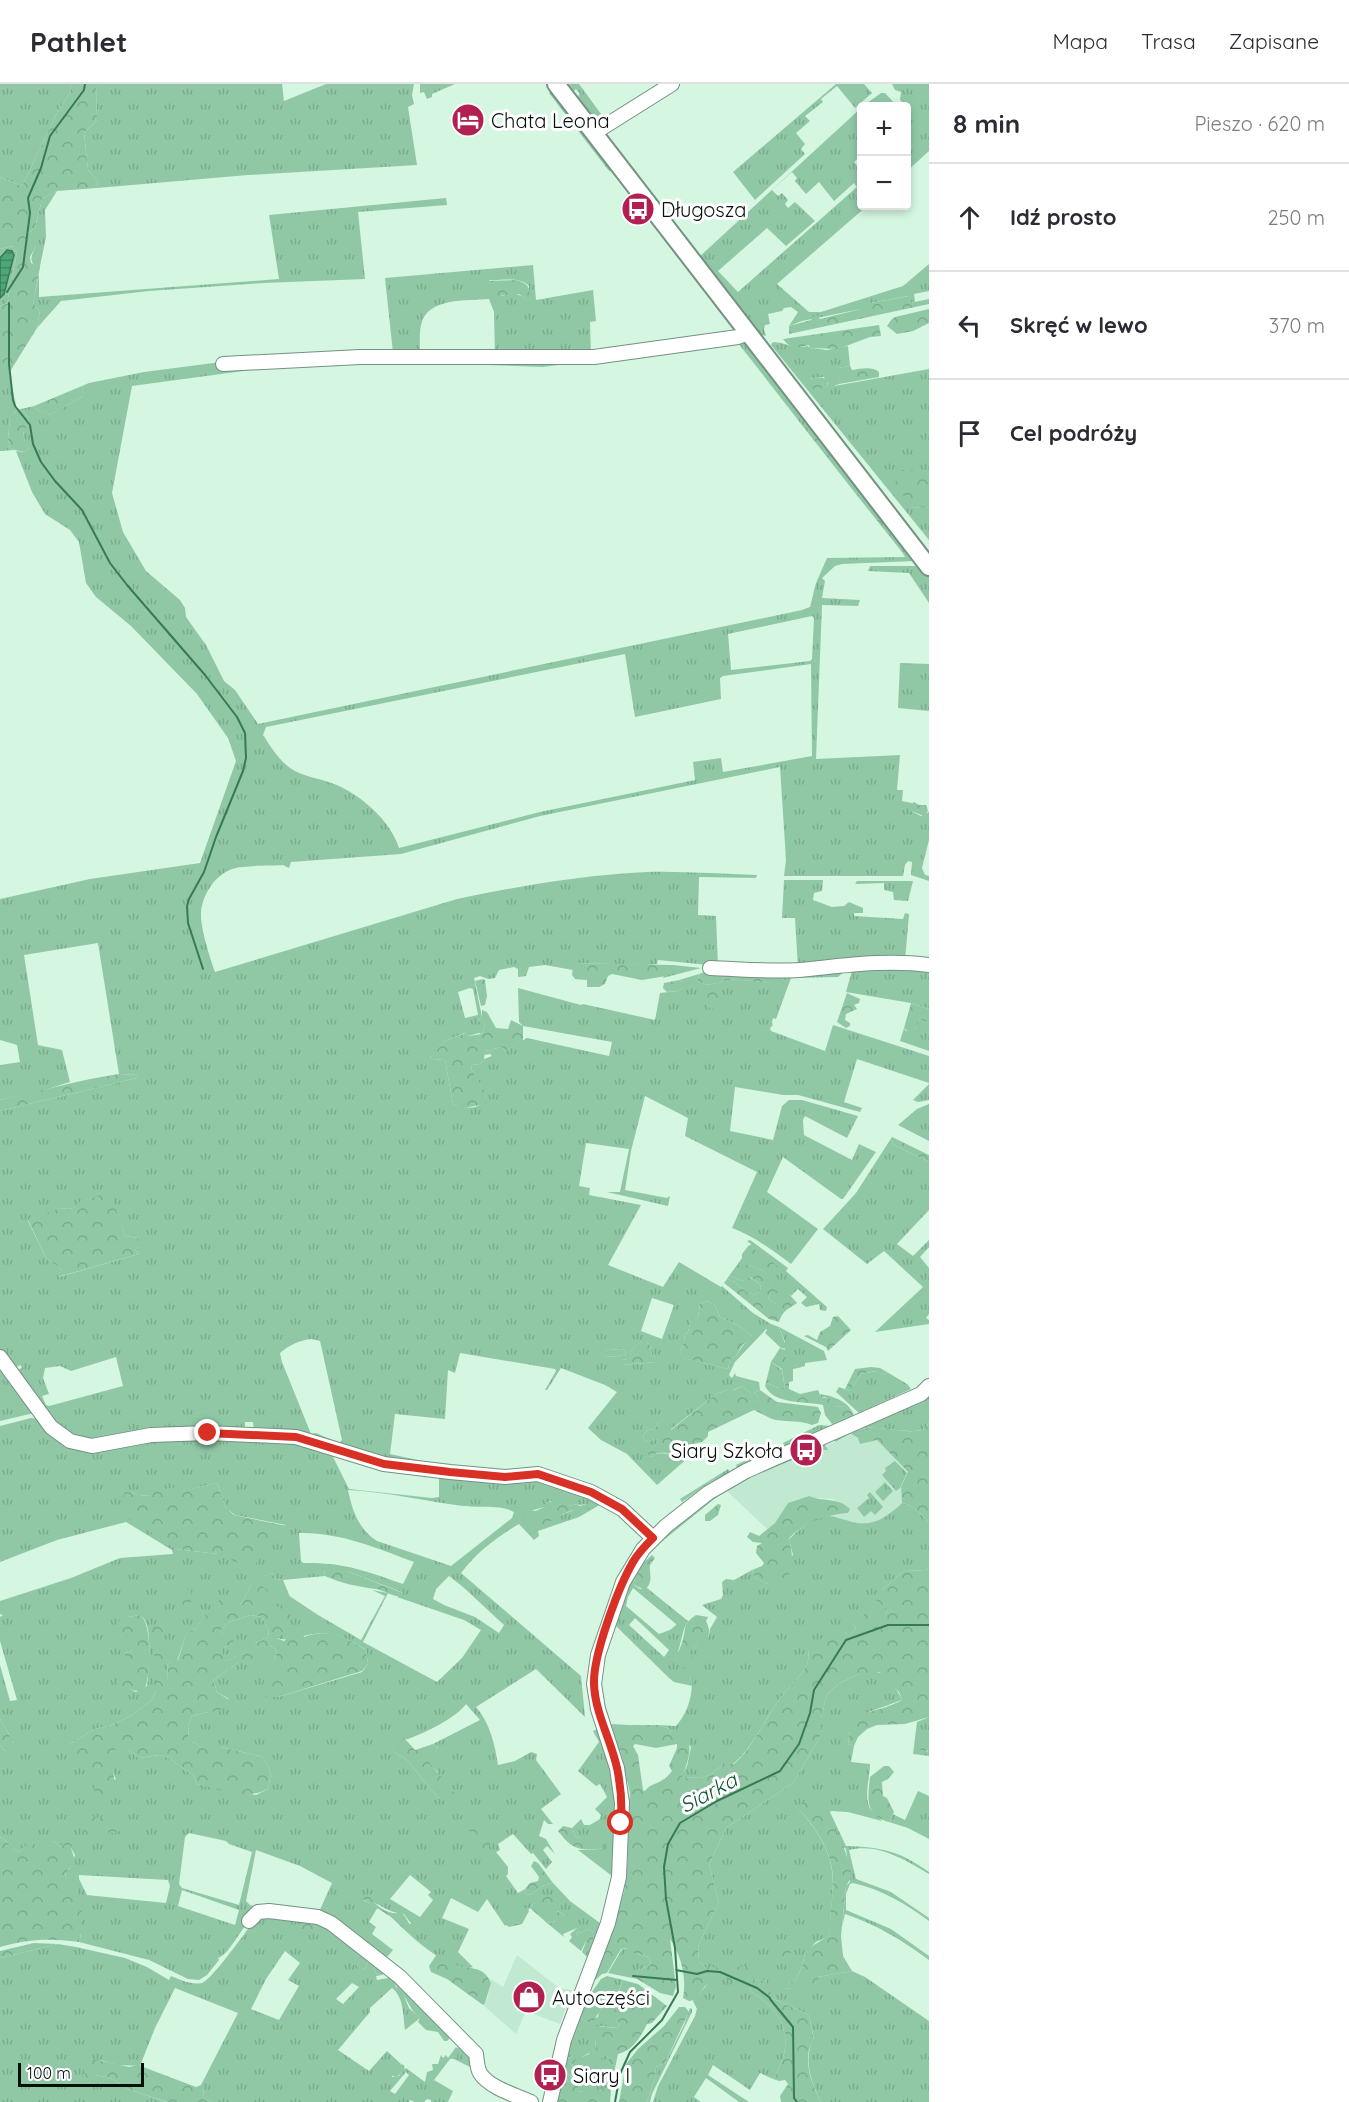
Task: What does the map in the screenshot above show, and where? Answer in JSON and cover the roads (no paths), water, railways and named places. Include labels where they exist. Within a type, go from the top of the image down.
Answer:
[{"type":"main road","points":[[556,84],[929,567]]},
{"type":"street","points":[[594,133],[672,84]]},
{"type":"street","points":[[223,364],[350,357],[594,357],[738,337],[749,333]]},
{"type":"street","points":[[710,968],[796,970],[879,963],[929,965]]},
{"type":"street","points":[[0,1357],[51,1427],[70,1441],[92,1446],[151,1436],[208,1433],[296,1437],[384,1464],[491,1476],[538,1474],[591,1492],[622,1509],[653,1538]]},
{"type":"street","points":[[550,2102],[564,2040],[608,1923],[619,1877],[622,1803],[617,1768],[598,1709],[594,1684],[598,1655],[622,1582],[634,1561],[653,1538],[708,1493],[746,1471],[921,1394],[929,1386]]},
{"type":"street","points":[[249,1921],[258,1912],[269,1911],[318,1917],[332,1923],[400,1977],[464,2044],[473,2050],[482,2076],[509,2093],[531,2102]]},
{"type":"waterway","points":[[7,292],[23,267],[30,213],[28,198],[41,168],[50,136],[84,90],[85,84]]},
{"type":"waterway","points":[[9,303],[9,364],[13,400],[30,425],[33,444],[41,462],[82,510],[110,563],[205,675],[237,717],[245,733],[246,758],[243,771],[204,872],[187,906],[188,923],[203,969]]},
{"type":"waterway","name":"Siarka","points":[[615,2102],[620,2074],[630,2052],[662,2020],[678,1992],[675,1948],[666,1899],[664,1867],[668,1844],[680,1823],[717,1801],[780,1771],[799,1744],[810,1713],[814,1690],[846,1640],[888,1625],[929,1625]]},
{"type":"waterway","points":[[676,1970],[697,1974],[707,1971],[720,1972],[757,1988],[770,1998]]},
{"type":"waterway","points":[[633,1976],[677,1980]]},
{"type":"waterway","points":[[770,1999],[793,2027],[794,2098],[797,2102]]},
{"type":"place","name":"Chata Leona","points":[[468,120]]},
{"type":"place","name":"Długosza","points":[[638,209]]},
{"type":"place","name":"Siary Szkoła","points":[[806,1450]]},
{"type":"place","name":"Autoczęści","points":[[529,1997]]},
{"type":"place","name":"Siary I","points":[[550,2075]]}]
